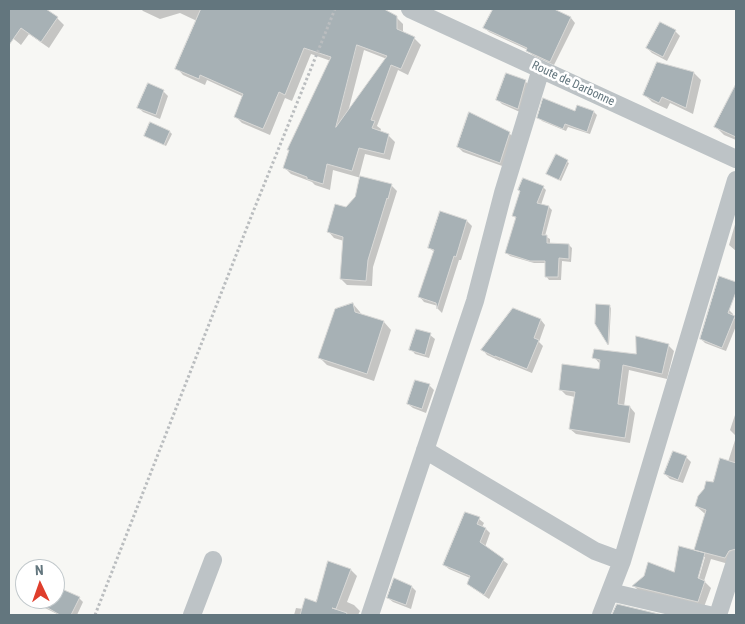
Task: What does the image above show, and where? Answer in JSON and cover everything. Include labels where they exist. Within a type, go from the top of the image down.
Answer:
[{"type":"street","name":"Route de Darbonne","points":[[410,9],[736,159]]},
{"type":"street","points":[[370,615],[475,301],[503,193],[541,69]]},
{"type":"street","points":[[601,615],[622,561],[736,180]]},
{"type":"street","points":[[425,450],[595,551],[622,561]]},
{"type":"street","points":[[718,615],[736,559]]},
{"type":"street","points":[[192,615],[213,560]]},
{"type":"street","points":[[610,592],[709,615]]},
{"type":"path","points":[[95,615],[335,9]]},
{"type":"building","points":[[9,9],[46,9],[58,17],[41,42],[21,28],[9,45]]},
{"type":"building","points":[[201,9],[384,9],[397,16],[397,29],[415,37],[401,69],[391,65],[371,120],[375,121],[372,128],[389,134],[384,154],[359,148],[352,171],[327,164],[323,184],[283,168],[289,150],[287,150],[331,57],[304,48],[285,95],[279,92],[263,129],[234,117],[243,94],[200,75],[199,79],[175,69]],"holes":[[[357,45],[387,56],[336,127]]]},
{"type":"building","points":[[493,9],[554,9],[571,17],[550,62],[526,51],[527,48],[483,28]]},
{"type":"building","points":[[660,22],[676,30],[663,57],[646,48]]},
{"type":"building","points":[[657,62],[694,72],[686,108],[662,97],[659,103],[643,95]]},
{"type":"building","points":[[506,73],[526,80],[518,109],[496,100]]},
{"type":"building","points":[[148,83],[164,90],[156,115],[137,108]]},
{"type":"building","points":[[736,84],[736,137],[714,127]]},
{"type":"building","points":[[543,98],[575,111],[577,105],[594,111],[587,132],[565,124],[563,129],[537,118]]},
{"type":"building","points":[[469,112],[510,132],[500,163],[457,147]]},
{"type":"building","points":[[150,122],[170,131],[164,145],[144,136]]},
{"type":"building","points":[[556,154],[568,160],[559,180],[546,174]]},
{"type":"building","points":[[360,176],[392,184],[368,260],[366,281],[340,279],[343,237],[327,232],[335,204],[346,207],[355,197]]},
{"type":"building","points":[[523,178],[544,186],[537,203],[549,206],[542,235],[547,235],[547,243],[569,244],[569,259],[559,258],[558,277],[545,277],[545,261],[530,261],[505,253],[516,217],[512,216]]},
{"type":"building","points":[[440,211],[467,220],[437,309],[436,303],[418,297],[434,250],[428,248]]},
{"type":"building","points":[[719,276],[736,282],[736,292],[728,313],[735,316],[722,348],[700,339]]},
{"type":"building","points":[[353,303],[355,312],[384,321],[367,374],[318,358],[335,309]]},
{"type":"building","points":[[596,304],[610,305],[608,345],[595,324]]},
{"type":"building","points":[[513,308],[541,319],[534,338],[539,340],[527,369],[481,350]]},
{"type":"building","points":[[416,329],[431,333],[425,355],[409,350]]},
{"type":"building","points":[[636,336],[669,344],[662,374],[623,365],[618,404],[630,406],[625,438],[569,429],[575,392],[559,390],[562,364],[599,369],[600,360],[592,358],[594,349],[636,354]]},
{"type":"building","points":[[415,380],[430,384],[422,409],[407,404]]},
{"type":"building","points":[[673,451],[687,456],[678,480],[664,474]]},
{"type":"building","points":[[720,458],[736,463],[736,549],[729,551],[725,558],[694,550],[706,510],[695,506],[706,481],[713,482]]},
{"type":"building","points":[[465,512],[480,517],[477,524],[486,528],[480,542],[504,559],[484,595],[467,584],[470,576],[443,565]]},
{"type":"building","points":[[679,546],[705,553],[698,578],[705,581],[698,602],[632,586],[644,576],[648,562],[674,572]]},
{"type":"building","points":[[328,561],[351,569],[336,609],[332,608],[347,613],[346,615],[300,615],[305,598],[316,602]]},
{"type":"building","points":[[394,578],[412,586],[406,605],[387,598]]},
{"type":"building","points":[[65,590],[80,597],[71,615],[60,615],[50,609],[65,609]]},
{"type":"building","points":[[617,604],[663,615],[612,615]]}]
